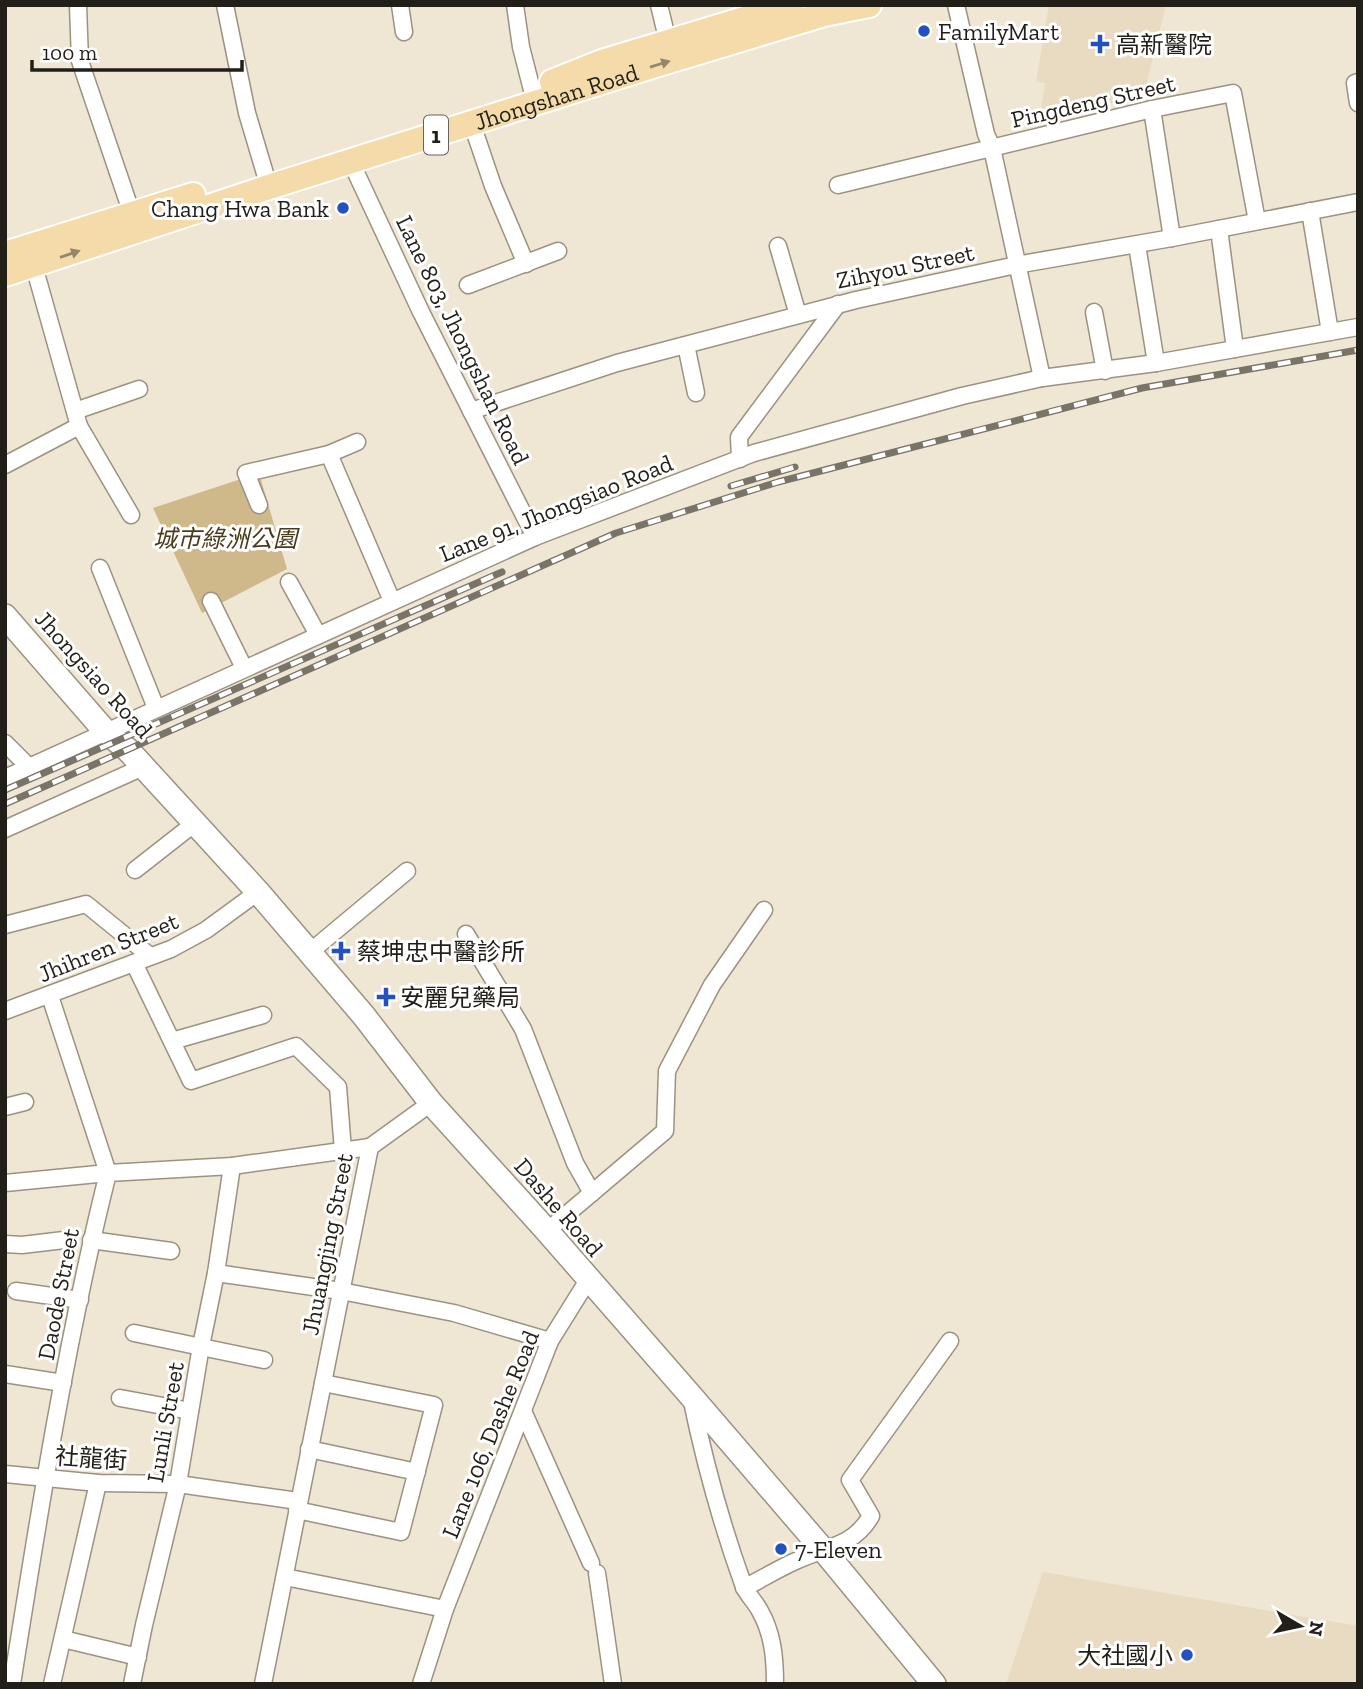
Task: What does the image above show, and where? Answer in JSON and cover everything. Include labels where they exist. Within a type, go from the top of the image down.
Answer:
[{"type":"main road","name":"Jhongshan Road","points":[[5,274],[34,266],[267,180],[532,90],[602,62],[791,5]]},
{"type":"main road","name":"Jhongshan Road","points":[[5,254],[132,214],[351,162],[811,18],[869,5]]},
{"type":"street","points":[[78,5],[80,61],[132,214]]},
{"type":"street","points":[[225,5],[247,113],[267,180]]},
{"type":"street","points":[[400,5],[404,32]]},
{"type":"street","points":[[515,5],[521,47],[532,90]]},
{"type":"street","points":[[659,5],[668,42]]},
{"type":"street","points":[[956,5],[961,16],[986,134],[992,148],[1042,378]]},
{"type":"street","points":[[1358,82],[1355,83],[1358,103]]},
{"type":"street","name":"Pingdeng Street","points":[[838,185],[1152,109],[1233,93],[1257,221]]},
{"type":"street","points":[[1152,109],[1172,239]]},
{"type":"street","points":[[472,124],[493,186],[526,264]]},
{"type":"street","name":"Lane 803, Jhongshan Road","points":[[351,162],[421,312],[535,537]]},
{"type":"street","name":"Zihyou Street","points":[[471,411],[617,363],[838,304],[1016,265],[1172,239],[1358,202]]},
{"type":"street","points":[[1310,211],[1330,332]]},
{"type":"street","points":[[1219,229],[1235,349]]},
{"type":"street","points":[[1137,245],[1156,363]]},
{"type":"street","points":[[778,246],[798,315]]},
{"type":"street","points":[[468,285],[558,251]]},
{"type":"street","points":[[34,266],[77,419],[131,515]]},
{"type":"street","points":[[740,459],[739,437],[838,304]]},
{"type":"street","points":[[1094,312],[1105,371]]},
{"type":"street","name":"Lane 91, Jhongsiao Road","points":[[5,778],[535,537],[740,459],[962,396],[1042,378],[1156,363],[1358,327]]},
{"type":"street","points":[[686,345],[696,393]]},
{"type":"street","points":[[5,464],[27,453],[77,419],[139,388]]},
{"type":"street","points":[[258,505],[246,473],[329,454],[357,442]]},
{"type":"street","points":[[329,454],[392,601]]},
{"type":"street","points":[[100,568],[156,708]]},
{"type":"street","points":[[289,582],[318,635]]},
{"type":"street","points":[[211,601],[244,668]]},
{"type":"street","name":"Jhongsiao Road","points":[[5,616],[105,731],[143,767]]},
{"type":"street","points":[[5,743],[29,767]]},
{"type":"street","points":[[5,829],[143,767]]},
{"type":"street","name":"Dashe Road","points":[[143,767],[258,891],[365,1016],[431,1103],[691,1396],[934,1684]]},
{"type":"street","points":[[135,870],[195,823]]},
{"type":"street","points":[[310,952],[407,871]]},
{"type":"street","name":"Jhihren Street","points":[[5,1010],[50,996],[171,949],[206,930],[258,891]]},
{"type":"street","points":[[5,925],[86,904],[150,956]]},
{"type":"street","points":[[547,1231],[665,1131],[667,1071],[712,985],[764,910]]},
{"type":"street","points":[[466,934],[523,1029],[575,1163],[592,1193]]},
{"type":"street","points":[[134,962],[191,1081],[296,1046],[338,1087],[343,1151]]},
{"type":"street","points":[[50,996],[108,1173]]},
{"type":"street","points":[[172,1041],[263,1015]]},
{"type":"street","points":[[5,1107],[25,1102]]},
{"type":"street","name":"Jhuangjing Street","points":[[263,1684],[370,1147],[431,1103]]},
{"type":"street","points":[[5,1183],[108,1173],[232,1166],[370,1147]]},
{"type":"street","name":"Lunli Street","points":[[132,1684],[178,1485],[232,1166]]},
{"type":"street","name":"Daode Street","points":[[12,1684],[45,1477],[91,1240],[108,1173]]},
{"type":"street","points":[[5,1244],[22,1245],[64,1240]]},
{"type":"street","points":[[91,1240],[171,1251]]},
{"type":"street","points":[[216,1273],[341,1291],[454,1313],[550,1341]]},
{"type":"street","name":"Lane 106, Dashe Road","points":[[421,1684],[445,1609],[550,1341],[588,1280]]},
{"type":"street","points":[[16,1291],[80,1300]]},
{"type":"street","points":[[134,1333],[264,1360]]},
{"type":"street","points":[[744,1588],[799,1559],[825,1552],[863,1530],[871,1516],[850,1480],[950,1341]]},
{"type":"street","points":[[5,1374],[63,1383]]},
{"type":"street","points":[[309,1449],[416,1472],[434,1405],[323,1383]]},
{"type":"street","points":[[691,1396],[704,1462],[744,1588],[759,1608],[769,1629],[774,1648],[775,1684]]},
{"type":"street","points":[[120,1398],[190,1411]]},
{"type":"street","points":[[523,1411],[594,1568],[614,1684]]},
{"type":"street","name":"社龍街","points":[[5,1474],[98,1483],[178,1485],[297,1506],[401,1532],[416,1472]]},
{"type":"street","points":[[52,1684],[98,1483]]},
{"type":"street","points":[[285,1577],[445,1609]]},
{"type":"street","points":[[63,1639],[138,1657]]},
{"type":"shaded area","name":"高新醫院","points":[[1049,5],[1166,5],[1144,94],[1039,123],[1045,83],[1036,82]]},
{"type":"shaded area","name":"大社國小","points":[[1043,1572],[1358,1626],[1358,1684],[1006,1684]]},
{"type":"green space","name":"城市綠洲公園","points":[[259,473],[287,569],[202,613],[153,508]]},
{"type":"railway","points":[[5,804],[616,533],[778,482],[1142,388],[1358,350]]},
{"type":"railway","points":[[731,486],[795,467]]},
{"type":"railway","points":[[5,790],[502,572]]},
{"type":"place","name":"FamilyMart","points":[[924,31]]},
{"type":"place","name":"高新醫院","points":[[1100,44]]},
{"type":"place","name":"Chang Hwa Bank","points":[[343,208]]},
{"type":"place","name":"蔡坤忠中醫診所","points":[[341,951]]},
{"type":"place","name":"安麗兒藥局","points":[[386,997]]},
{"type":"place","name":"7-Eleven","points":[[781,1549]]},
{"type":"place","name":"大社國小","points":[[1187,1655]]}]
